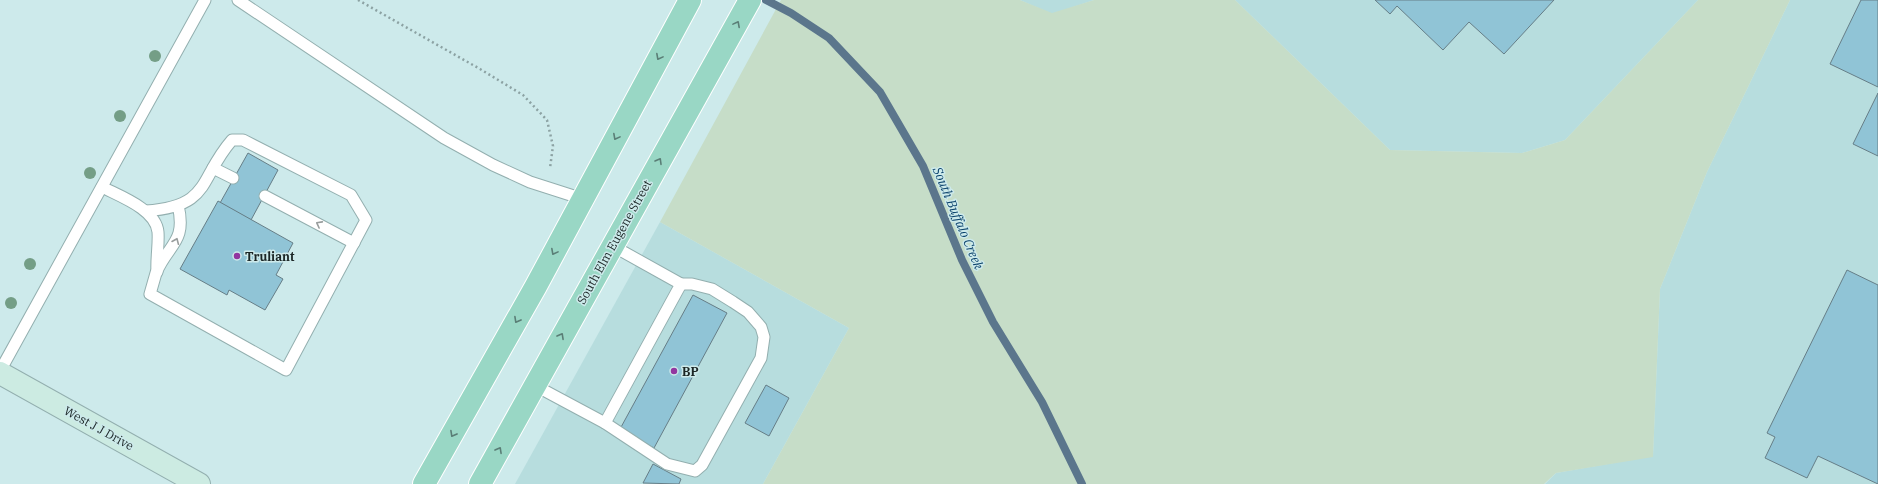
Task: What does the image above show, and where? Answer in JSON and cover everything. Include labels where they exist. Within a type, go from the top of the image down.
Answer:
[{"type":"main road","points":[[424,484],[583,199],[690,0]]},
{"type":"main road","name":"South Elm Eugene Street","points":[[480,484],[611,245],[750,0]]},
{"type":"street","name":"West J J Drive","points":[[0,372],[198,484]]},
{"type":"lane","points":[[0,372],[205,0]]},
{"type":"lane","points":[[238,0],[444,138],[493,165],[530,182],[583,199]]},
{"type":"lane","points":[[146,211],[161,210],[191,200],[201,191],[224,149],[232,140],[243,140],[351,195],[366,220],[286,370],[150,294],[157,272],[178,238],[181,218],[178,205]]},
{"type":"lane","points":[[213,168],[233,178]]},
{"type":"lane","points":[[102,187],[146,211],[155,222],[158,231],[157,272]]},
{"type":"lane","points":[[265,196],[354,243]]},
{"type":"lane","points":[[534,385],[605,423],[667,464],[695,471],[702,465],[761,358],[764,337],[761,327],[748,312],[712,289],[692,284],[681,284],[611,245]]},
{"type":"lane","points":[[605,423],[681,284]]},
{"type":"path","points":[[358,0],[523,95],[547,120],[553,146],[548,188]]},
{"type":"shaded area","points":[[1020,0],[1094,0],[1052,14]]},
{"type":"shaded area","points":[[1235,0],[1698,0],[1565,140],[1522,153],[1390,150]]},
{"type":"shaded area","points":[[1790,0],[1878,0],[1878,484],[1545,484],[1556,473],[1653,456],[1660,289],[1707,172]]},
{"type":"shaded area","points":[[660,222],[849,328],[763,484],[515,484]]},
{"type":"green space","points":[[781,0],[1020,0],[1052,13],[1094,0],[1235,0],[1390,150],[1522,153],[1565,140],[1698,0],[1790,0],[1707,172],[1660,289],[1653,457],[1556,473],[1544,484],[763,484],[849,328],[660,222]]},
{"type":"building","points":[[1375,0],[1554,0],[1504,54],[1469,22],[1443,50],[1397,6],[1390,14]]},
{"type":"building","points":[[1861,0],[1878,0],[1878,87],[1830,64]]},
{"type":"building","points":[[1878,93],[1878,156],[1853,144]]},
{"type":"building","points":[[248,153],[278,170],[251,220],[220,203]]},
{"type":"building","name":"Truliant","points":[[218,201],[293,243],[276,275],[283,279],[265,310],[229,290],[227,295],[180,269]]},
{"type":"building","points":[[1847,270],[1878,285],[1878,484],[1818,456],[1807,478],[1765,458],[1775,437],[1767,433]]},
{"type":"building","name":"BP","points":[[693,295],[727,313],[654,448],[620,429]]},
{"type":"building","points":[[766,385],[789,398],[769,436],[745,423]]},
{"type":"building","points":[[653,464],[681,479],[679,484],[643,483]]},
{"type":"waterway","name":"South Buffalo Creek","points":[[766,0],[791,13],[829,38],[880,92],[923,166],[962,260],[993,322],[1042,402],[1082,484]]},
{"type":"place","name":"Truliant","points":[[237,256]]},
{"type":"place","name":"BP","points":[[674,371]]}]
